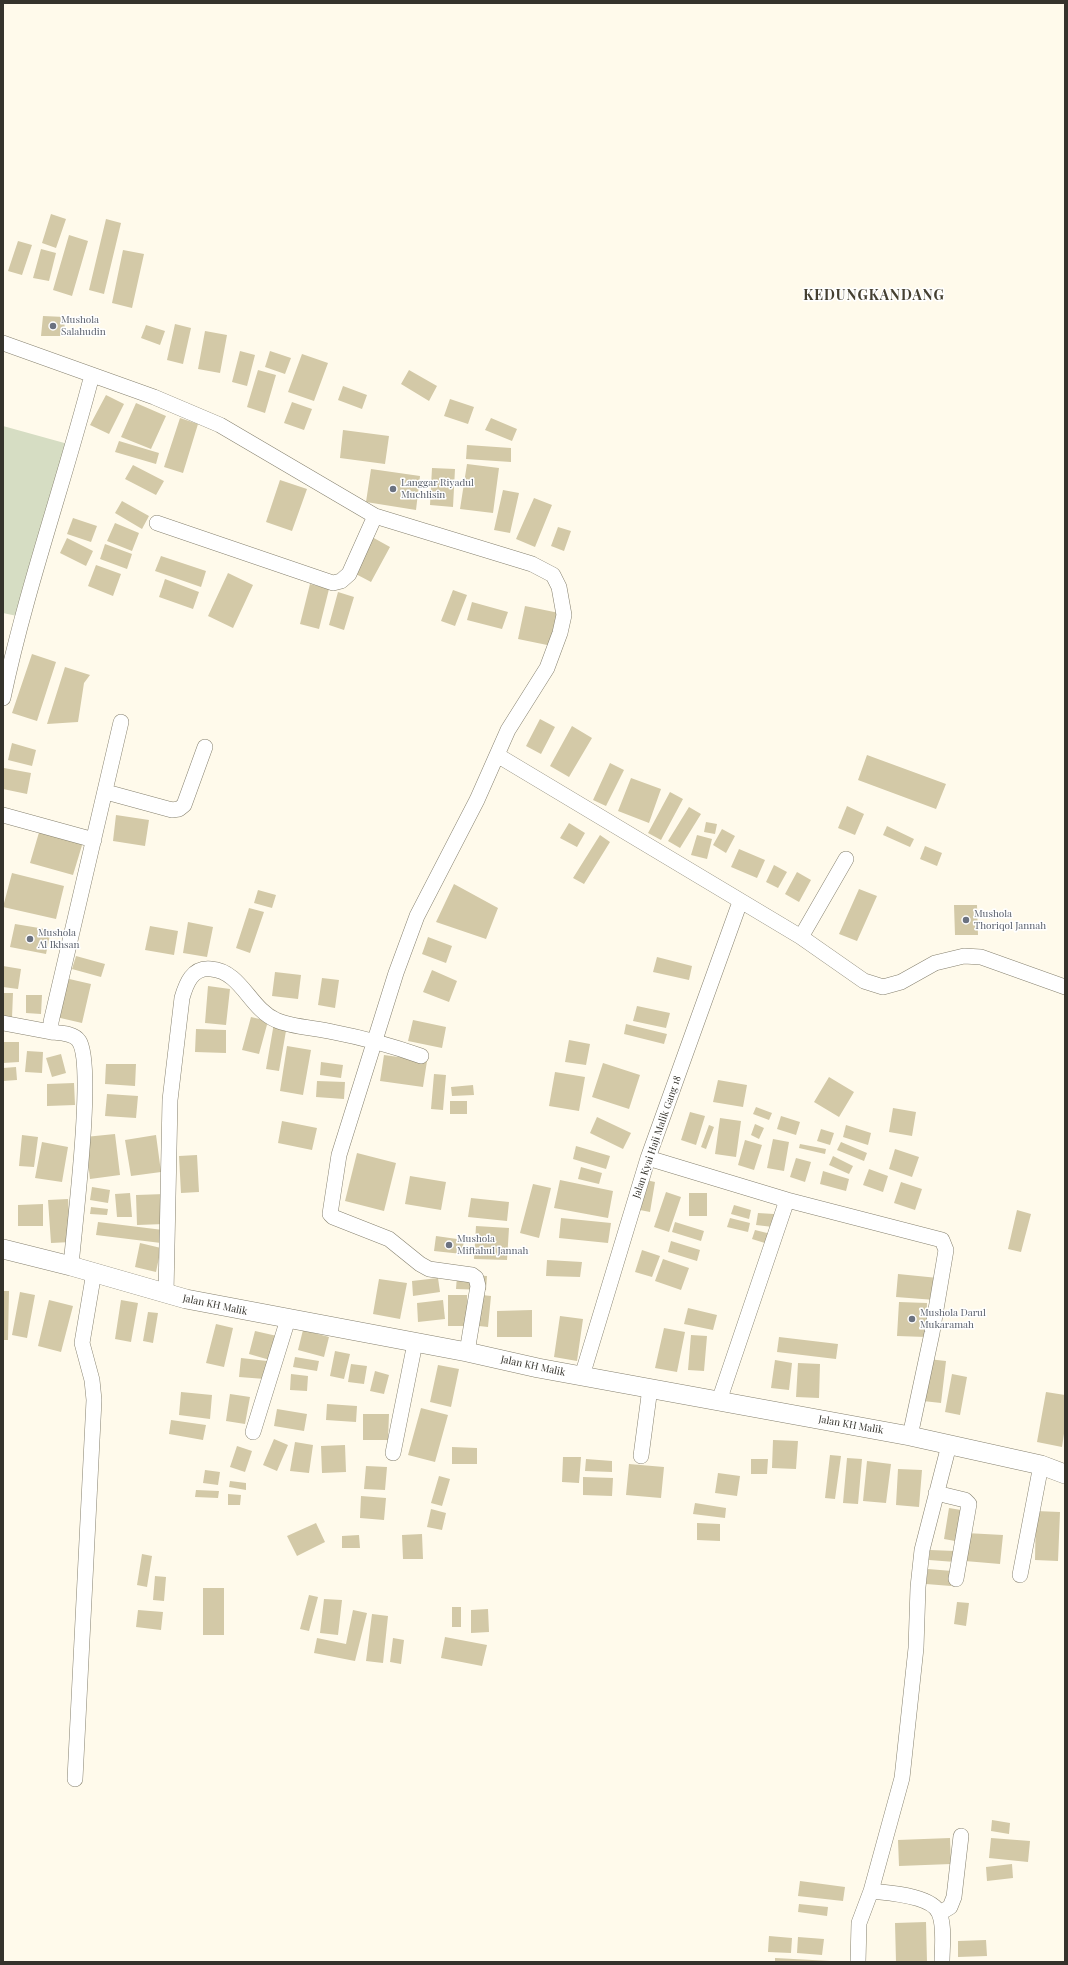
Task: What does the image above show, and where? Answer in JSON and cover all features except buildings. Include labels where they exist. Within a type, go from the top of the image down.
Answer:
[{"type":"street","points":[[3,343],[154,397],[220,425],[374,516],[532,564],[553,575],[559,587],[564,614],[560,633],[547,668],[508,730],[477,800],[417,916],[396,973],[339,1156],[330,1215],[389,1239],[420,1264],[429,1269],[472,1275],[476,1278],[478,1286],[468,1352]]},
{"type":"street","points":[[3,698],[13,650],[79,425],[92,375]]},
{"type":"street","points":[[157,524],[333,583],[341,581],[349,574],[374,516]]},
{"type":"street","points":[[51,1032],[52,1016],[106,792],[121,722]]},
{"type":"street","points":[[106,792],[172,810],[179,809],[184,805],[205,747]]},
{"type":"street","points":[[497,755],[740,902],[801,937],[864,981],[883,987],[901,982],[935,963],[964,956],[981,957],[1065,987]]},
{"type":"street","points":[[3,815],[94,840]]},
{"type":"street","points":[[801,937],[846,859]]},
{"type":"street","name":"Jalan Kyai Haji Malik Gang 18","points":[[582,1376],[648,1158],[740,902]]},
{"type":"street","points":[[166,1293],[170,1100],[182,998],[186,985],[192,975],[198,971],[210,969],[225,973],[243,988],[258,1008],[277,1021],[375,1040],[421,1056]]},
{"type":"street","points":[[3,1023],[70,1035],[78,1039],[82,1047],[85,1063],[85,1100],[71,1266]]},
{"type":"street","points":[[648,1158],[787,1200],[942,1240],[945,1244],[946,1250],[932,1333],[910,1436]]},
{"type":"street","points":[[719,1401],[787,1200]]},
{"type":"street","name":"Jalan KH Malik","points":[[3,1249],[94,1272],[186,1299],[468,1352],[582,1376],[910,1436],[1041,1465],[1065,1474]]},
{"type":"street","points":[[75,1779],[94,1400],[92,1380],[82,1343],[94,1272]]},
{"type":"street","points":[[253,1432],[288,1319]]},
{"type":"street","points":[[393,1453],[415,1343]]},
{"type":"street","points":[[641,1456],[650,1388]]},
{"type":"street","points":[[858,1962],[859,1923],[871,1891],[902,1778],[916,1648],[918,1587],[922,1550],[949,1444]]},
{"type":"street","points":[[1020,1575],[1041,1465]]},
{"type":"street","points":[[936,1493],[965,1500],[969,1504],[956,1579]]},
{"type":"street","points":[[940,1914],[950,1907],[954,1897],[961,1836]]},
{"type":"street","points":[[871,1891],[917,1899],[932,1904],[940,1914],[942,1920],[942,1962]]},
{"type":"green space","points":[[3,426],[68,444],[17,616],[3,613]]},
{"type":"place","name":"Mushola Salahudin","points":[[53,326]]},
{"type":"place","name":"Langgar Riyadul Muchlisin","points":[[393,489]]},
{"type":"place","name":"Mushola Thoriqol Jannah","points":[[966,920]]},
{"type":"place","name":"Mushola Al Ikhsan","points":[[30,939]]},
{"type":"place","name":"Mushola Miftahul Jannah","points":[[449,1245]]},
{"type":"place","name":"Mushola Darul Mukaramah","points":[[912,1319]]},
{"type":"district","name":"KEDUNGKANDANG","points":[[874,296]]}]
